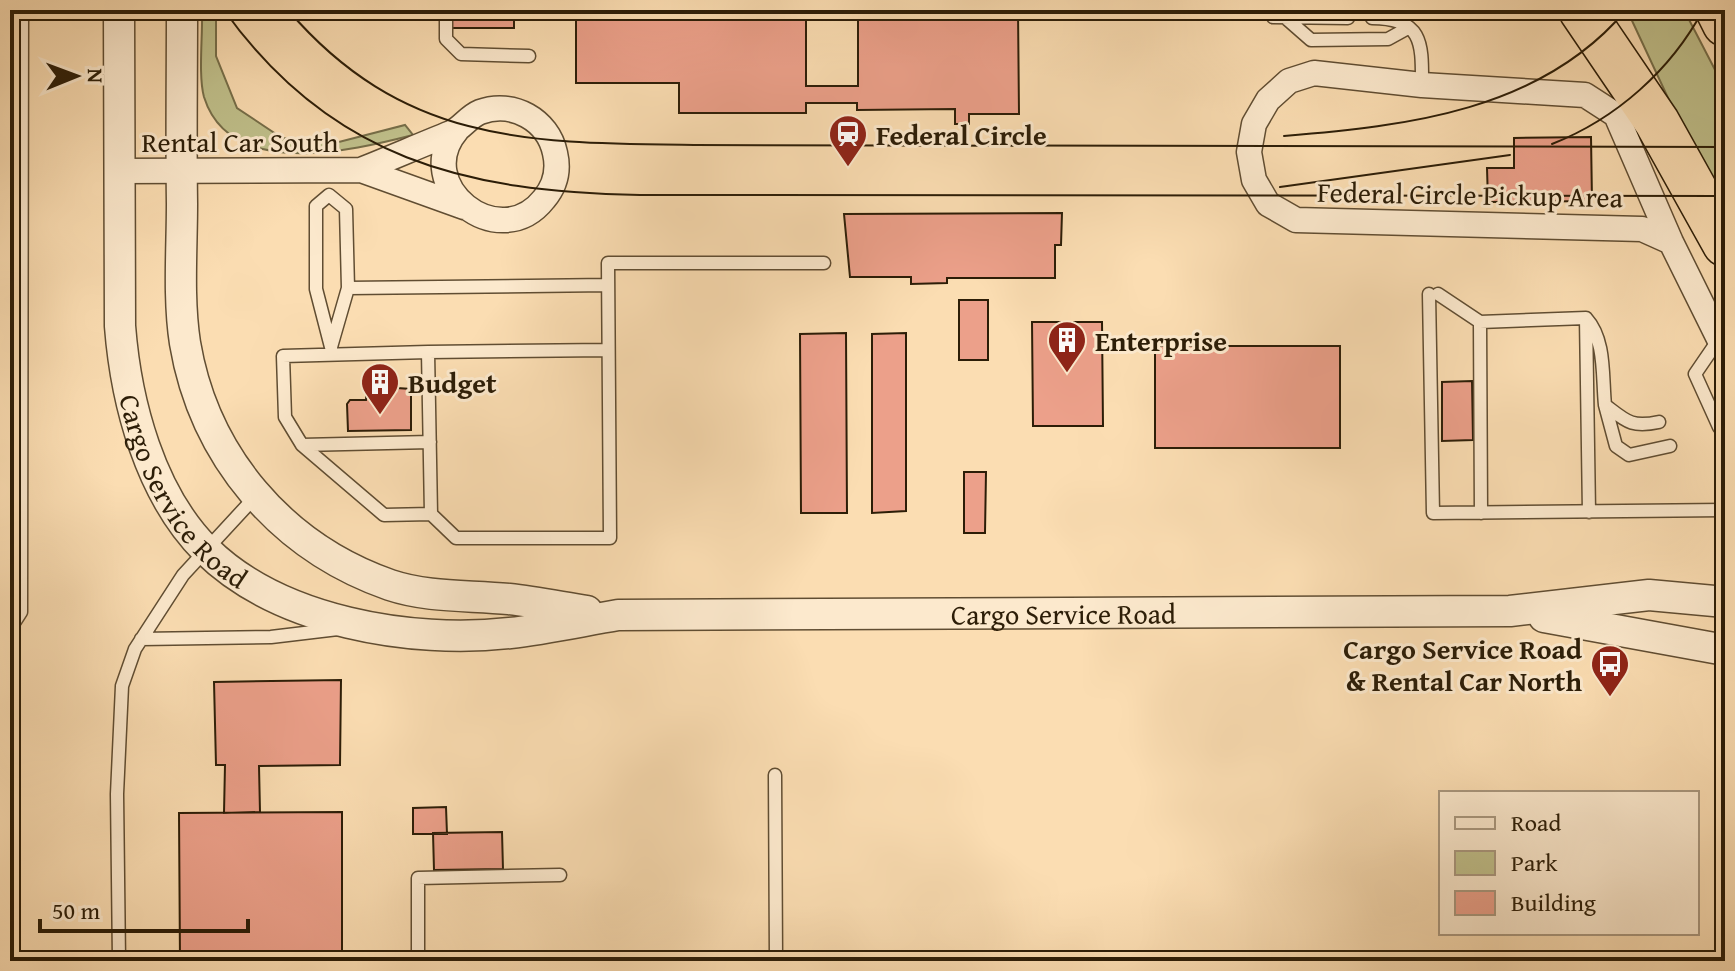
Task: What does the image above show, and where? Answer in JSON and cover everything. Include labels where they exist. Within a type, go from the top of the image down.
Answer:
[{"type":"highway","points":[[1581,10],[1657,122],[1725,244]]},
{"type":"highway","points":[[1718,10],[1725,24]]},
{"type":"street","name":"Cargo Service Road","points":[[119,10],[120,326],[129,391],[141,433],[161,481],[182,518],[206,549],[240,577],[285,601],[338,620],[366,626],[412,632],[508,633],[618,615]]},
{"type":"street","name":"Cargo Service Road","points":[[182,10],[182,316],[190,364],[215,437],[255,497],[320,550],[388,584],[433,594],[507,599],[618,615],[1510,611],[1649,595],[1720,598]]},
{"type":"street","name":"Federal Circle Pickup Area","points":[[1314,73],[1422,85],[1585,95],[1616,115],[1671,242],[1642,229],[1296,220],[1268,204],[1254,180],[1249,152],[1254,124],[1268,100],[1289,81],[1314,73]]},
{"type":"street","name":"Rental Car South","points":[[119,171],[182,171],[329,183],[457,130],[467,120],[494,108],[525,114],[549,137],[557,165],[550,191],[539,205],[519,218],[487,219],[464,207],[361,170]]},
{"type":"street","points":[[457,130],[448,144],[444,165],[450,190],[464,207]]},
{"type":"street","points":[[1671,242],[1722,345]]},
{"type":"street","name":"Cargo Service Road","points":[[1510,611],[1725,650]]},
{"type":"lane","points":[[10,629],[21,612],[16,469],[22,10]]},
{"type":"lane","points":[[446,10],[446,39],[461,54],[529,56]]},
{"type":"lane","points":[[1273,17],[1348,18]]},
{"type":"lane","points":[[1372,18],[1388,18],[1408,28],[1422,44],[1422,85]]},
{"type":"lane","points":[[1287,19],[1311,40],[1388,39],[1408,28]]},
{"type":"lane","points":[[329,183],[346,209],[348,288],[330,351],[316,289],[316,206],[329,183]]},
{"type":"lane","points":[[608,350],[330,351],[283,356],[285,417],[302,445],[384,515],[431,514],[456,538],[610,538],[608,263],[824,263]]},
{"type":"lane","points":[[348,288],[608,285]]},
{"type":"lane","points":[[1670,446],[1629,455],[1616,446],[1605,405],[1596,329],[1586,318],[1480,322],[1434,294],[1433,513],[1725,510]]},
{"type":"lane","points":[[1586,318],[1589,512]]},
{"type":"lane","points":[[1480,322],[1481,513]]},
{"type":"lane","points":[[1722,345],[1695,374],[1719,427],[1725,427]]},
{"type":"lane","points":[[428,352],[431,514]]},
{"type":"lane","points":[[1605,405],[1640,427],[1659,422]]},
{"type":"lane","points":[[302,445],[430,442]]},
{"type":"lane","points":[[119,961],[120,699],[128,663],[183,575],[255,497]]},
{"type":"lane","points":[[141,639],[271,637],[366,626]]},
{"type":"lane","points":[[775,775],[776,961]]},
{"type":"lane","points":[[418,961],[418,878],[560,875]]},
{"type":"green space","points":[[202,10],[216,10],[216,56],[237,108],[282,138],[335,143],[405,125],[413,135],[326,152],[295,153],[265,150],[239,140],[218,123],[204,97]]},
{"type":"green space","points":[[1627,10],[1684,10],[1725,89],[1725,220]]},
{"type":"building","points":[[451,10],[514,10],[514,28],[451,28]]},
{"type":"building","points":[[576,10],[806,10],[806,86],[858,86],[858,10],[1018,10],[1019,114],[969,114],[969,124],[955,124],[955,109],[857,110],[857,103],[806,103],[806,113],[679,113],[679,83],[576,83]]},
{"type":"building","points":[[1591,137],[1592,201],[1488,202],[1487,168],[1514,168],[1514,138]]},
{"type":"building","points":[[1062,213],[1061,245],[1055,245],[1055,278],[947,278],[947,283],[911,284],[911,277],[850,277],[844,214]]},
{"type":"building","points":[[959,300],[988,300],[988,360],[959,360]]},
{"type":"building","name":"Enterprise","points":[[1032,322],[1102,322],[1103,426],[1033,426]]},
{"type":"building","points":[[846,333],[847,513],[801,513],[800,334]]},
{"type":"building","points":[[906,333],[906,511],[872,513],[872,334]]},
{"type":"building","points":[[1155,346],[1340,346],[1340,448],[1155,448]]},
{"type":"building","points":[[1472,381],[1473,440],[1442,441],[1442,382]]},
{"type":"building","name":"Budget","points":[[367,386],[411,389],[411,430],[348,431],[347,404],[350,400],[366,400]]},
{"type":"building","points":[[964,472],[986,472],[985,533],[964,533]]},
{"type":"building","points":[[341,680],[340,765],[259,766],[260,812],[224,813],[225,765],[216,765],[214,682]]},
{"type":"building","points":[[446,807],[447,834],[413,834],[413,808]]},
{"type":"building","points":[[342,812],[342,961],[180,961],[179,813]]},
{"type":"building","points":[[502,832],[503,869],[434,870],[433,833]]},
{"type":"tram line","points":[[224,10],[265,61],[309,101],[356,133],[406,157],[460,174],[516,186],[640,195],[1725,196]]},
{"type":"tram line","points":[[288,10],[332,54],[377,88],[424,112],[473,127],[524,137],[578,142],[694,145],[1725,147]]},
{"type":"tram line","points":[[1284,136],[1424,118],[1513,92],[1554,71],[1592,44],[1626,10]]},
{"type":"tram line","points":[[1552,144],[1598,121],[1640,90],[1675,53],[1703,10]]},
{"type":"tram line","points":[[1280,187],[1510,155]]},
{"type":"place","name":"Federal Circle","points":[[848,168]]},
{"type":"place","name":"Enterprise","points":[[1067,374]]},
{"type":"place","name":"Budget","points":[[380,416]]},
{"type":"place","name":"Cargo Service Road & Rental Car North","points":[[1610,698]]}]
